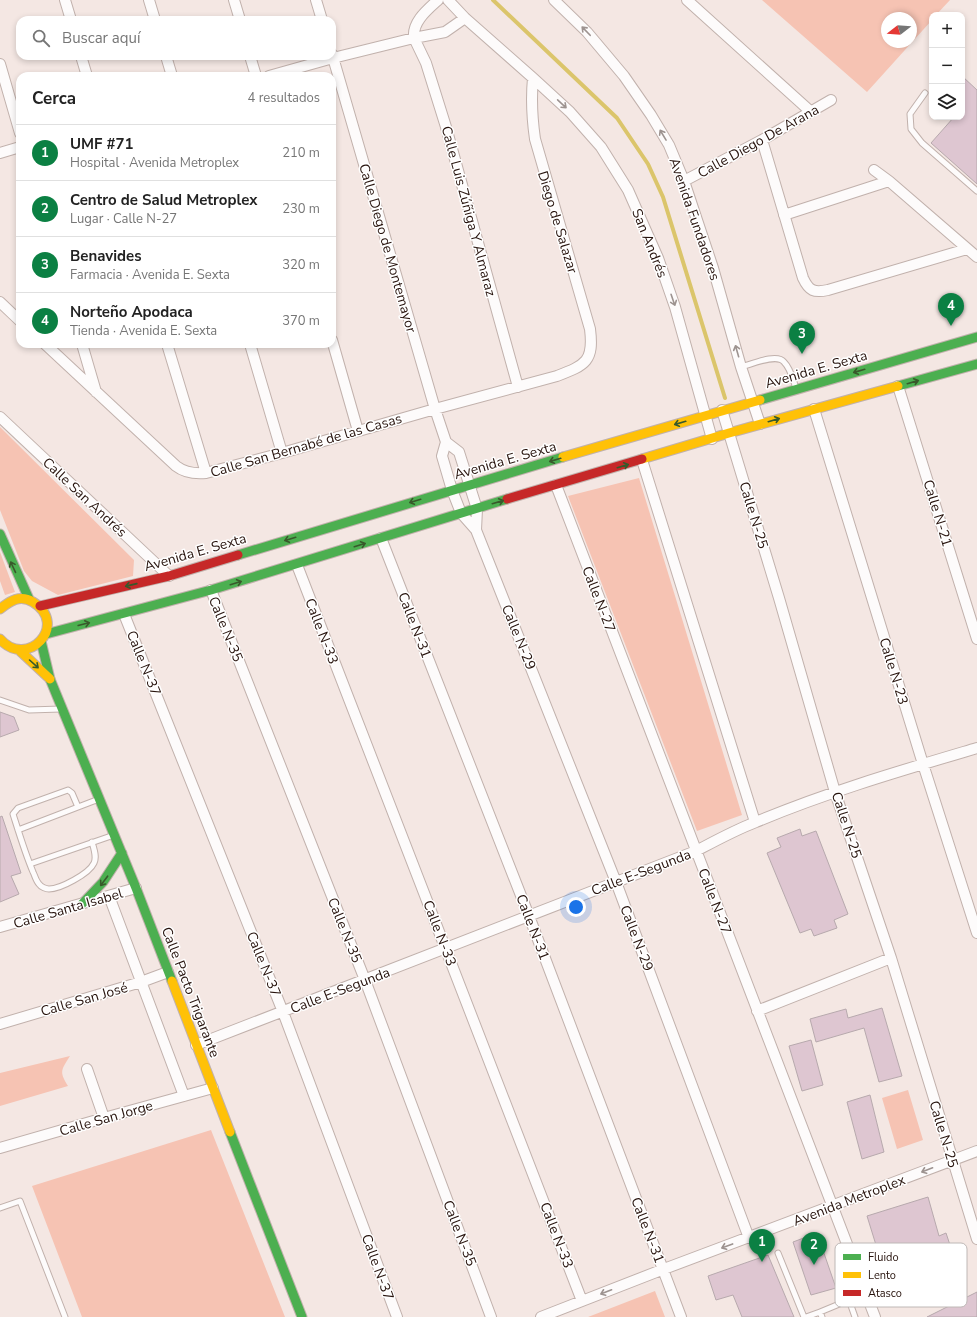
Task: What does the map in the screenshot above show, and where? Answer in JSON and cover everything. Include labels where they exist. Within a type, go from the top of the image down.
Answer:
[{"type":"street","points":[[66,0],[70,16]]},
{"type":"street","points":[[149,0],[154,16]]},
{"type":"street","points":[[234,0],[239,16]]},
{"type":"street","points":[[316,0],[321,16]]},
{"type":"street","points":[[414,38],[414,30],[420,18],[438,0]]},
{"type":"street","name":"Avenida Fundadores","points":[[554,0],[587,32],[624,76],[651,115],[669,145],[684,181],[713,268],[760,424]]},
{"type":"street","points":[[687,0],[810,111]]},
{"type":"street","points":[[452,1],[465,18],[533,78]]},
{"type":"street","points":[[336,55],[445,32],[465,18]]},
{"type":"street","name":"Calle Luis Zúñiga Y Almaraz","points":[[414,38],[426,63],[446,128],[518,387]]},
{"type":"street","points":[[83,60],[86,72]]},
{"type":"street","points":[[167,60],[171,72]]},
{"type":"street","points":[[251,60],[255,72]]},
{"type":"street","points":[[282,72],[320,60]]},
{"type":"street","name":"Calle Diego de Montemayor","points":[[334,60],[435,409],[446,442],[459,452],[477,509]]},
{"type":"street","points":[[0,64],[16,119]]},
{"type":"street","name":"Diego de Salazar","points":[[533,78],[531,116],[534,139],[590,329],[592,344],[590,355],[585,363]]},
{"type":"street","name":"San Andrés","points":[[533,78],[570,112],[601,147],[628,190],[658,258],[670,293],[712,439]]},
{"type":"street","name":"Calle Diego De Arana","points":[[684,181],[762,140],[831,100]]},
{"type":"street","points":[[762,140],[806,286],[812,290],[818,292],[828,290],[967,249]]},
{"type":"street","points":[[0,153],[16,148]]},
{"type":"street","points":[[874,170],[889,181],[977,257]]},
{"type":"street","points":[[784,214],[889,181]]},
{"type":"street","points":[[0,302],[16,317]]},
{"type":"street","name":"Avenida E. Sexta","points":[[40,606],[169,576],[722,410],[977,337]]},
{"type":"street","name":"Calle San Bernabé de las Casas","points":[[49,348],[181,470],[194,474],[206,473],[282,453],[518,387],[574,370],[585,363]]},
{"type":"street","points":[[83,348],[96,392]]},
{"type":"street","points":[[168,348],[206,473]]},
{"type":"street","points":[[251,348],[282,453]]},
{"type":"street","points":[[334,348],[358,431]]},
{"type":"street","points":[[19,650],[27,650],[35,646],[44,637],[210,590],[729,433],[977,364]]},
{"type":"street","name":"Calle N-21","points":[[898,386],[977,639]]},
{"type":"street","name":"Calle N-23","points":[[814,409],[923,764],[977,933]]},
{"type":"street","name":"Calle N-25","points":[[722,410],[779,598],[835,792],[891,958],[977,1239]]},
{"type":"street","name":"Calle San Andrés","points":[[0,417],[169,576]]},
{"type":"street","name":"Calle Diego de Montemayor","points":[[446,442],[442,456],[452,490],[461,513]]},
{"type":"street","points":[[642,460],[755,822]]},
{"type":"street","name":"Calle N-27","points":[[556,485],[846,1243]]},
{"type":"street","name":"Calle N-29","points":[[476,530],[477,509]]},
{"type":"street","name":"Calle N-29","points":[[461,513],[476,530],[616,882],[749,1238]]},
{"type":"street","points":[[0,534],[29,599]]},
{"type":"street","name":"Calle N-31","points":[[381,538],[529,916],[681,1317]]},
{"type":"street","name":"Calle N-33","points":[[297,564],[582,1301]]},
{"type":"street","name":"Calle N-35","points":[[210,590],[365,980],[491,1317]]},
{"type":"street","points":[[0,609],[9,601],[19,598],[29,599],[40,606]]},
{"type":"street","name":"Calle Pacto Trigarante","points":[[40,606],[46,614],[48,624],[44,637],[50,679],[136,888],[212,1088],[302,1317]]},
{"type":"street","name":"Calle N-37","points":[[124,614],[283,1012],[397,1317]]},
{"type":"street","name":"Calle Pacto Trigarante","points":[[1,640],[12,648],[19,650],[50,679]]},
{"type":"street","name":"Calle E-Segunda","points":[[196,1045],[696,851],[755,822],[835,792],[977,748]]},
{"type":"street","points":[[82,904],[103,882],[122,853]]},
{"type":"street","name":"Calle Santa Isabel","points":[[0,927],[136,888]]},
{"type":"street","points":[[109,896],[184,1096]]},
{"type":"street","points":[[757,1011],[891,958]]},
{"type":"street","name":"Calle San José","points":[[0,1024],[141,982],[168,972]]},
{"type":"street","points":[[87,1069],[104,1118]]},
{"type":"street","name":"Calle San Jorge","points":[[0,1148],[212,1088]]},
{"type":"street","name":"Avenida Metroplex","points":[[541,1317],[977,1151]]},
{"type":"street","name":"Calle N-27","points":[[871,1307],[875,1317]]},
{"type":"lane","points":[[924,93],[910,114],[911,130],[922,143],[977,192]]},
{"type":"lane","points":[[742,367],[778,358],[784,361],[789,369],[797,389]]},
{"type":"lane","points":[[0,700],[29,710],[63,709]]},
{"type":"lane","points":[[78,807],[72,793],[68,790],[18,808],[13,814],[30,864],[39,884],[45,888],[51,889],[76,879],[86,873],[94,864],[95,857],[92,842]]},
{"type":"lane","points":[[18,830],[100,799]]},
{"type":"lane","points":[[30,864],[114,834]]},
{"type":"lane","points":[[0,1208],[20,1201],[65,1317]]},
{"type":"lane","points":[[778,1254],[805,1317],[821,1314],[835,1307]]},
{"type":"lane","points":[[852,1307],[856,1317]]},
{"type":"shaded area","points":[[762,0],[950,0],[939,12],[929,12],[929,23],[917,37],[917,12],[881,12],[881,48],[907,48],[867,92]]},
{"type":"shaded area","points":[[0,427],[134,560],[133,576],[58,595],[32,581],[24,571],[0,510]]},
{"type":"shaded area","points":[[639,478],[742,815],[697,831],[568,496]]},
{"type":"shaded area","points":[[0,552],[15,592],[5,595],[0,581]]},
{"type":"shaded area","points":[[70,1056],[62,1071],[63,1077],[68,1086],[0,1106],[0,1073]]},
{"type":"shaded area","points":[[908,1090],[923,1140],[897,1149],[882,1098]]},
{"type":"shaded area","points":[[211,1130],[285,1317],[82,1317],[32,1186]]},
{"type":"shaded area","points":[[655,1291],[665,1317],[588,1317]]},
{"type":"building","points":[[965,79],[977,90],[977,184],[931,143],[951,120],[965,120]]},
{"type":"building","points":[[0,712],[14,717],[19,730],[0,737]]},
{"type":"building","points":[[2,816],[21,873],[11,876],[19,894],[0,902],[0,817]]},
{"type":"building","points":[[800,829],[802,836],[816,831],[848,914],[834,920],[837,928],[814,936],[811,929],[800,933],[767,853],[781,847],[777,838]]},
{"type":"building","points":[[882,1008],[902,1076],[879,1082],[864,1028],[816,1042],[810,1019],[846,1009],[848,1018]]},
{"type":"building","points":[[811,1040],[823,1085],[802,1091],[789,1046]]},
{"type":"building","points":[[870,1095],[884,1152],[862,1159],[847,1102]]},
{"type":"building","points":[[928,1197],[939,1236],[946,1233],[949,1243],[875,1243],[867,1216]]},
{"type":"building","points":[[817,1233],[835,1288],[811,1295],[793,1242]]},
{"type":"building","points":[[768,1255],[794,1317],[742,1317],[733,1295],[716,1300],[708,1276]]},
{"type":"building","points":[[977,1292],[977,1317],[927,1317],[947,1307],[967,1307],[967,1297]]},
{"type":"waterway","points":[[493,0],[617,118],[648,164],[663,197],[725,398]]},
{"type":"traffic: fast","points":[[760,400],[977,337]]},
{"type":"traffic: fast","points":[[898,386],[977,364]]},
{"type":"traffic: fast","points":[[238,555],[563,457]]},
{"type":"traffic: fast","points":[[46,634],[211,590],[507,499]]},
{"type":"traffic: fast","points":[[0,534],[29,599]]},
{"type":"traffic: fast","points":[[41,641],[50,679],[136,888],[172,981]]},
{"type":"traffic: fast","points":[[82,904],[103,882],[122,853]]},
{"type":"traffic: fast","points":[[230,1132],[302,1317]]},
{"type":"traffic: slow","points":[[642,459],[898,386]]},
{"type":"traffic: slow","points":[[563,457],[760,400]]},
{"type":"traffic: slow","points":[[0,609],[15,600],[28,600],[33,602],[43,611],[47,622],[46,632],[40,641],[32,647],[22,650],[11,647],[0,639]]},
{"type":"traffic: slow","points":[[19,650],[50,679]]},
{"type":"traffic: slow","points":[[172,981],[230,1132]]},
{"type":"traffic: jam","points":[[507,499],[642,459]]},
{"type":"traffic: jam","points":[[40,606],[169,576],[238,555]]},
{"type":"place","name":"Norteño Apodaca","points":[[951,326]]},
{"type":"place","name":"Benavides","points":[[802,354]]},
{"type":"place","name":"UMF #71","points":[[762,1262]]},
{"type":"place","name":"Centro de Salud Metroplex","points":[[814,1265]]}]
